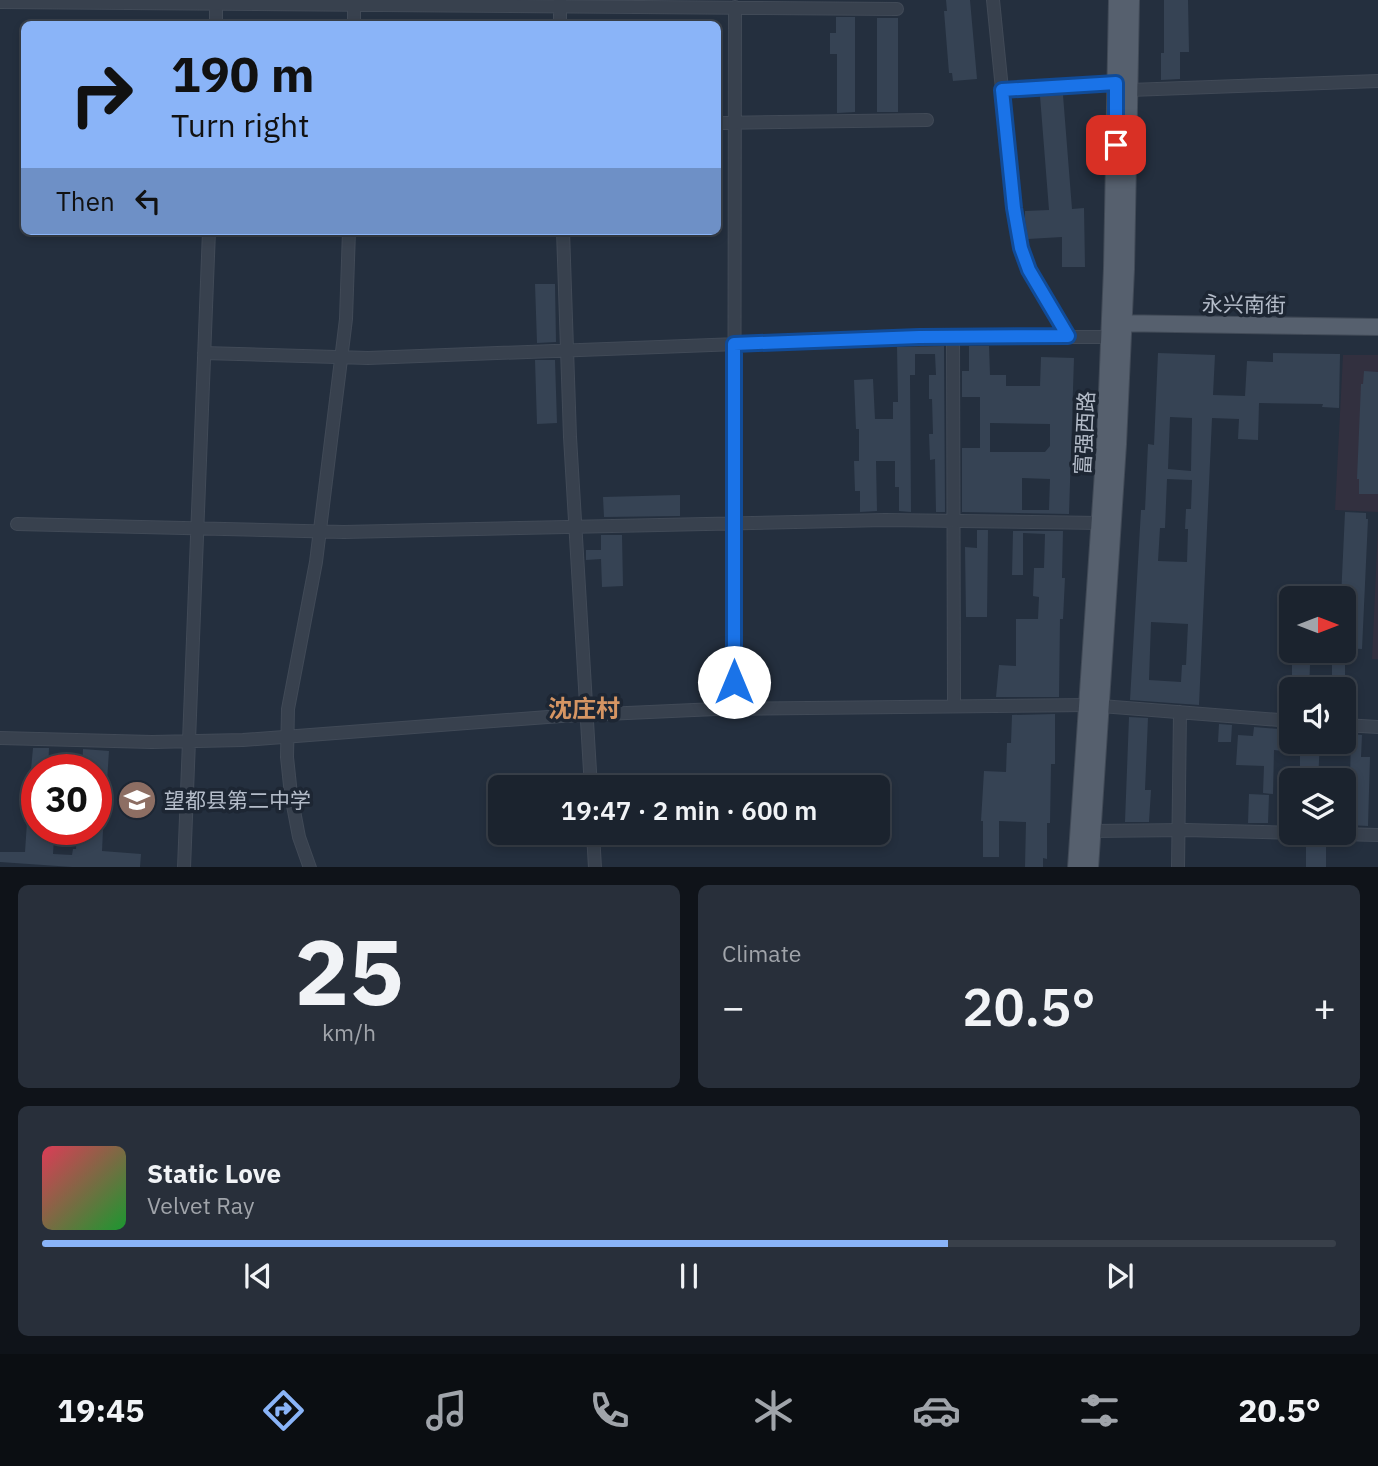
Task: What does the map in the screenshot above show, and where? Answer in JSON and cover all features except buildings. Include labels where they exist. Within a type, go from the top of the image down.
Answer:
[{"type":"main road","name":"富强西路","points":[[1117,0],[1123,86]]},
{"type":"main road","name":"富强西路","points":[[1090,867],[1100,523],[1115,322],[1123,86],[1130,0]]},
{"type":"main road","name":"永兴南街","points":[[1115,322],[1378,316]]},
{"type":"main road","name":"富强西路","points":[[1076,867],[1118,444],[1115,322]]},
{"type":"main road","name":"永兴南街","points":[[1115,322],[1378,327]]},
{"type":"street","points":[[993,0],[1014,208],[1021,248],[1029,270],[1068,336]]},
{"type":"street","points":[[216,1],[216,21]]},
{"type":"street","points":[[0,2],[560,3],[897,9]]},
{"type":"street","points":[[354,2],[354,21]]},
{"type":"street","points":[[560,3],[560,21]]},
{"type":"street","points":[[734,709],[735,7]]},
{"type":"street","points":[[1002,90],[1378,81]]},
{"type":"street","points":[[721,123],[927,120]]},
{"type":"street","points":[[184,867],[209,235]]},
{"type":"street","points":[[310,867],[299,837],[291,795],[288,709],[320,531],[346,319],[349,235]]},
{"type":"street","points":[[563,235],[575,526],[590,775]]},
{"type":"street","points":[[204,353],[341,357],[438,356],[953,337],[1068,336],[1115,322]]},
{"type":"street","points":[[953,337],[954,705]]},
{"type":"street","points":[[17,524],[320,531],[734,523],[1100,523]]},
{"type":"street","points":[[0,738],[189,741],[288,737],[586,715],[954,705],[1094,705],[1279,720]]},
{"type":"street","points":[[1178,867],[1180,712]]},
{"type":"street","points":[[1356,726],[1378,727]]},
{"type":"street","points":[[1092,831],[1178,830],[1378,835]]},
{"type":"street","points":[[594,845],[595,867]]},
{"type":"shaded area","points":[[1343,355],[1378,355],[1378,512],[1335,510]]},
{"type":"shaded area","points":[[1378,527],[1378,659],[1372,659]]},
{"type":"place","name":"望都县第二中学","points":[[137,800]]},
{"type":"district","name":"沈庄村","points":[[584,708]]},
{"type":"route","points":[[734,682],[734,344],[919,337],[1068,336],[1039,289],[1021,248],[1014,208],[1002,90],[1116,83],[1116,145]]}]
